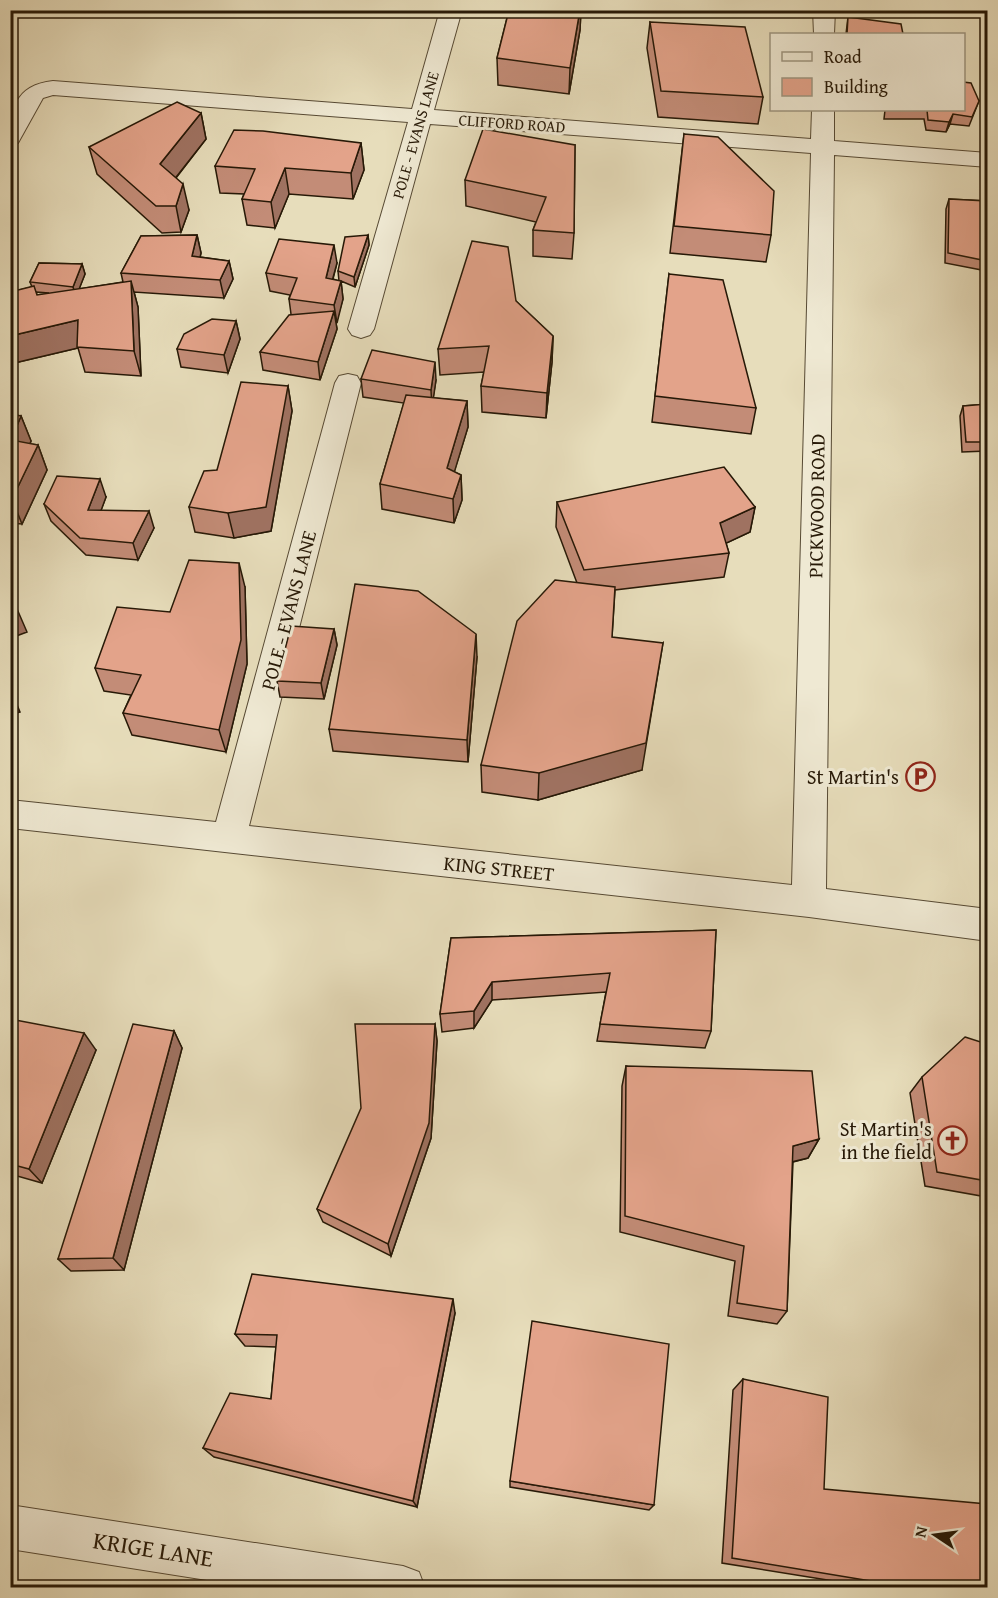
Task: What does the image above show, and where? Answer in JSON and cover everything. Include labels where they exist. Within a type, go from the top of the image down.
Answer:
[{"type":"street","name":"POLE - EVANS LANE","points":[[361,329],[451,10]]},
{"type":"street","points":[[824,10],[824,33]]},
{"type":"street","name":"CLIFFORD ROAD","points":[[10,138],[37,91],[53,88],[987,160]]},
{"type":"street","name":"PICKWOOD ROAD","points":[[808,902],[823,111]]},
{"type":"street","name":"POLE - EVANS LANE","points":[[229,838],[348,382]]},
{"type":"street","name":"KING STREET","points":[[10,814],[808,902],[987,925]]},
{"type":"street","name":"KRIGE LANE","points":[[10,1527],[403,1587]]},
{"type":"building","points":[[509,10],[580,10],[570,68],[497,58]]},
{"type":"building","points":[[848,17],[901,24],[903,33],[847,33]]},
{"type":"building","points":[[650,22],[745,27],[763,97],[661,91]]},
{"type":"building","points":[[965,82],[971,83],[979,101],[972,117],[953,114],[949,122],[928,120],[927,111],[965,111]]},
{"type":"building","points":[[177,102],[201,113],[160,164],[183,184],[176,206],[156,206],[89,147]]},
{"type":"building","points":[[483,129],[575,145],[574,233],[533,230],[546,197],[465,180]]},
{"type":"building","points":[[234,130],[263,131],[361,143],[351,173],[285,168],[271,202],[242,199],[255,169],[215,166]]},
{"type":"building","points":[[684,134],[718,137],[774,191],[771,235],[674,226]]},
{"type":"building","points":[[949,199],[987,201],[987,261],[948,253]]},
{"type":"building","points":[[197,235],[192,256],[229,261],[220,280],[121,273],[141,236]]},
{"type":"building","points":[[368,235],[354,277],[338,271],[345,237]]},
{"type":"building","points":[[279,239],[334,245],[326,278],[341,281],[334,305],[289,299],[297,278],[266,273]]},
{"type":"building","points":[[472,241],[508,247],[516,301],[553,336],[547,393],[481,386],[489,346],[438,349]]},
{"type":"building","points":[[39,263],[82,264],[73,287],[30,282]]},
{"type":"building","points":[[669,274],[723,280],[756,408],[655,396]]},
{"type":"building","points":[[131,281],[134,351],[77,347],[78,320],[10,336],[10,292],[34,286],[37,295]]},
{"type":"building","points":[[334,311],[318,362],[260,352],[289,315]]},
{"type":"building","points":[[212,319],[236,321],[224,355],[177,349],[184,334]]},
{"type":"building","points":[[372,350],[435,362],[431,390],[361,379]]},
{"type":"building","points":[[241,382],[288,386],[266,507],[228,513],[189,507],[204,471],[217,470]]},
{"type":"building","points":[[406,395],[467,401],[447,468],[461,475],[453,499],[380,484]]},
{"type":"building","points":[[987,404],[987,442],[966,442],[963,406]]},
{"type":"building","points":[[10,414],[21,416],[11,440],[38,445],[12,499],[10,499]]},
{"type":"building","points":[[724,467],[755,507],[720,523],[729,553],[584,570],[557,502]]},
{"type":"building","points":[[57,476],[100,479],[88,510],[149,511],[133,543],[80,538],[44,504]]},
{"type":"building","points":[[189,560],[239,563],[241,640],[219,730],[123,713],[141,675],[95,668],[117,607],[170,612]]},
{"type":"building","points":[[555,580],[615,587],[612,637],[663,643],[646,743],[539,773],[481,765],[517,621]]},
{"type":"building","points":[[355,584],[418,591],[476,634],[467,740],[329,729]]},
{"type":"building","points":[[291,626],[334,629],[321,683],[277,681]]},
{"type":"building","points":[[716,930],[711,1031],[600,1024],[610,973],[492,982],[474,1011],[440,1014],[451,938]]},
{"type":"building","points":[[10,1019],[84,1033],[29,1169],[10,1164]]},
{"type":"building","points":[[133,1024],[174,1031],[113,1258],[58,1259]]},
{"type":"building","points":[[355,1024],[435,1024],[429,1123],[388,1244],[317,1209],[361,1108]]},
{"type":"building","name":"St Martin's in the field","points":[[965,1037],[987,1044],[987,1181],[937,1172],[922,1077]]},
{"type":"building","points":[[626,1066],[812,1071],[819,1139],[793,1146],[787,1311],[737,1303],[744,1246],[625,1216]]},
{"type":"building","points":[[252,1274],[453,1299],[413,1501],[203,1448],[230,1393],[271,1399],[277,1335],[235,1334]]},
{"type":"building","points":[[532,1321],[669,1344],[654,1505],[510,1481]]},
{"type":"building","points":[[743,1379],[828,1397],[824,1489],[987,1504],[987,1587],[907,1587],[732,1558]]},
{"type":"place","name":"St Martin's","points":[[920,776]]},
{"type":"place","name":"St Martin's in the field","points":[[953,1140]]}]
